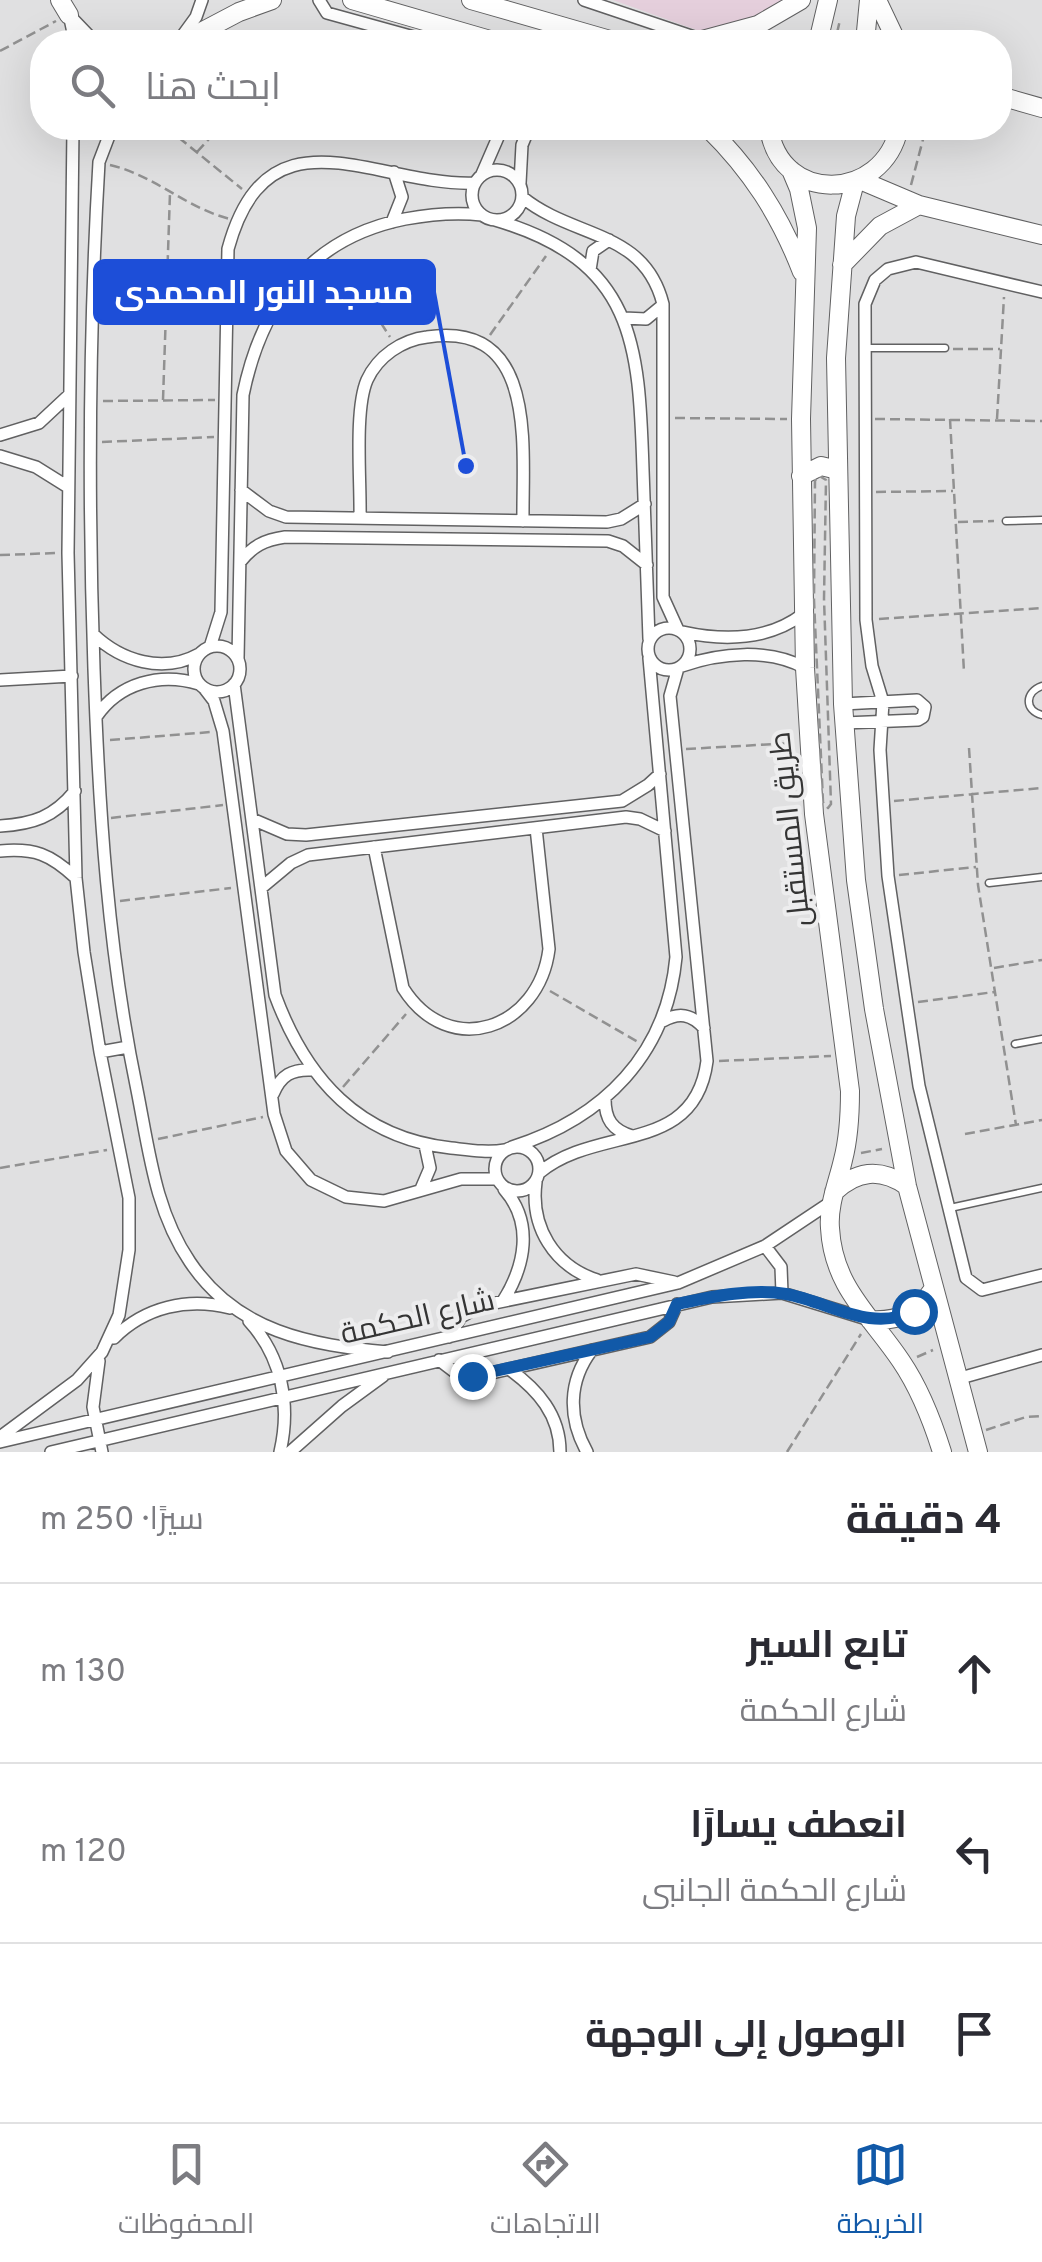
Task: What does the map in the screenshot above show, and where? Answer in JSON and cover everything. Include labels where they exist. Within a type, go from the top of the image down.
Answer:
[{"type":"main road","points":[[204,30],[272,0]]},
{"type":"main road","points":[[352,0],[456,30]]},
{"type":"main road","points":[[471,0],[575,30]]},
{"type":"main road","points":[[741,30],[758,25],[801,0]]},
{"type":"main road","points":[[821,30],[828,0]]},
{"type":"main road","points":[[867,30],[873,0]]},
{"type":"main road","points":[[873,0],[890,30]]},
{"type":"main road","points":[[1012,99],[1042,108]]},
{"type":"main road","points":[[720,140],[762,190],[786,233],[804,280]]},
{"type":"main road","points":[[763,140],[791,170],[822,184],[858,181],[913,203],[1042,234]]},
{"type":"main road","points":[[772,140],[776,152]]},
{"type":"main road","points":[[858,181],[888,158],[895,140]]},
{"type":"main road","name":"طريق المستقبل","points":[[791,170],[807,228],[801,476],[809,742],[814,814],[848,1056],[850,1118],[830,1228],[842,1278],[853,1301],[903,1363],[929,1412],[942,1452]]},
{"type":"main road","name":"طريق المستقبل","points":[[858,181],[846,216],[836,358],[843,714],[856,880],[874,1009],[907,1186],[975,1443]]},
{"type":"main road","points":[[842,266],[880,226],[913,203]]},
{"type":"main road","points":[[801,476],[821,466],[838,470]]},
{"type":"main road","points":[[814,814],[821,819],[837,820],[850,808]]},
{"type":"main road","points":[[833,1198],[846,1181],[861,1174],[893,1177],[907,1186]]},
{"type":"main road","points":[[870,1320],[900,1318],[914,1311],[934,1288]]},
{"type":"street","points":[[187,30],[202,0]]},
{"type":"street","points":[[319,0],[327,13],[389,30]]},
{"type":"street","points":[[584,0],[668,30]]},
{"type":"street","points":[[65,5],[72,30]]},
{"type":"street","points":[[65,5],[85,30]]},
{"type":"street","points":[[74,140],[68,577],[76,878],[100,1052],[129,1198],[129,1250],[119,1315],[104,1349],[93,1393],[100,1446]]},
{"type":"street","points":[[107,140],[99,162],[89,443],[100,820],[108,903],[128,1046],[160,1207],[200,1276],[266,1344],[284,1396],[280,1452]]},
{"type":"street","points":[[498,140],[478,180],[473,201],[489,217],[555,243],[604,284],[624,318],[639,373],[649,658],[676,957],[663,1021],[647,1048],[605,1099],[548,1133],[509,1149],[496,1163],[500,1182],[520,1217],[525,1252],[504,1302]]},
{"type":"street","points":[[96,716],[106,701],[138,682],[177,680],[220,692],[234,684],[240,672],[243,394],[250,362],[278,303],[300,271],[330,246],[360,231],[392,222],[436,213],[489,217],[513,214],[521,192],[520,156],[525,140]]},
{"type":"street","points":[[327,160],[450,183],[478,180],[499,170],[508,173],[521,192],[544,213],[609,240],[639,258],[651,272],[663,304],[664,597],[671,620],[690,649],[670,696],[707,1061],[704,1082],[683,1116],[666,1127],[578,1150],[524,1190],[508,1190],[500,1182],[461,1179],[384,1200],[346,1198],[312,1180],[286,1151],[274,1114],[223,730],[220,715],[194,669],[221,612],[228,249],[236,220],[251,196],[271,177],[296,164],[327,160]]},
{"type":"street","points":[[392,222],[402,198],[394,172]]},
{"type":"street","points":[[590,270],[594,252],[609,240]]},
{"type":"street","points":[[70,255],[94,255]]},
{"type":"street","points":[[1042,292],[916,262],[888,269],[868,292],[864,348],[866,620],[882,702],[880,750],[888,876],[918,1086],[966,1278],[982,1290],[1042,1275]]},
{"type":"street","points":[[228,283],[248,299],[278,303]]},
{"type":"street","points":[[624,318],[646,319],[663,304]]},
{"type":"street","points":[[360,518],[362,400],[368,379],[396,347],[417,338],[440,335],[484,344],[514,380],[521,403],[523,520]]},
{"type":"street","points":[[0,435],[39,422],[69,395]]},
{"type":"street","points":[[0,456],[36,466],[68,486]]},
{"type":"street","points":[[241,490],[269,511],[286,517],[607,522],[621,519],[644,504]]},
{"type":"street","points":[[427,519],[428,538]]},
{"type":"street","points":[[240,562],[251,548],[267,539],[428,538],[608,541],[623,546],[647,565]]},
{"type":"street","points":[[68,577],[91,576]]},
{"type":"street","points":[[649,639],[662,628],[702,636],[760,635],[776,631],[807,605]]},
{"type":"street","points":[[93,634],[106,647],[137,662],[177,662],[204,650],[226,648],[238,659]]},
{"type":"street","points":[[649,658],[661,669],[702,659],[760,655],[792,661],[805,668]]},
{"type":"street","points":[[0,680],[72,676]]},
{"type":"street","points":[[234,684],[275,995],[290,1035],[312,1070],[335,1096],[392,1134],[424,1145],[484,1152],[530,1150],[536,1156],[537,1216],[550,1248],[581,1275],[601,1282]]},
{"type":"street","points":[[917,700],[926,712],[918,720],[882,722],[843,714],[882,702],[917,700]]},
{"type":"street","points":[[252,818],[286,834],[622,801],[660,774]]},
{"type":"street","points":[[0,826],[45,818],[62,808],[75,790]]},
{"type":"street","points":[[260,888],[291,863],[308,855],[626,817],[640,819],[665,832]]},
{"type":"street","points":[[450,819],[452,838]]},
{"type":"street","points":[[374,847],[402,988],[414,1006],[438,1023],[467,1030],[497,1025],[522,1009],[540,985],[549,948],[536,828]]},
{"type":"street","points":[[327,832],[330,853]]},
{"type":"street","points":[[0,851],[27,849],[45,855],[76,878]]},
{"type":"street","points":[[663,1021],[673,1015],[685,1015],[704,1028]]},
{"type":"street","points":[[100,1052],[128,1046]]},
{"type":"street","points":[[273,1094],[288,1074],[312,1070]]},
{"type":"street","points":[[605,1099],[610,1124],[632,1136]]},
{"type":"street","points":[[421,1189],[430,1168],[424,1145]]},
{"type":"street","name":"شارع الحكمة","points":[[0,1439],[678,1283],[765,1246],[833,1198]]},
{"type":"street","points":[[765,1246],[781,1267],[782,1293]]},
{"type":"street","points":[[450,1337],[461,1317],[480,1306],[636,1274],[678,1283]]},
{"type":"street","name":"شارع الحكمة","points":[[52,1452],[100,1446],[284,1396],[712,1297],[782,1293],[870,1320]]},
{"type":"street","points":[[0,1439],[77,1380],[132,1322],[164,1308],[200,1303],[238,1312],[306,1342],[388,1352]]},
{"type":"street","points":[[439,1360],[456,1373],[472,1376],[650,1337],[669,1322],[677,1304]]},
{"type":"street","points":[[587,1452],[579,1434],[573,1394],[582,1363],[592,1350]]},
{"type":"street","points":[[957,1378],[1042,1357]]},
{"type":"street","points":[[509,1369],[534,1390],[554,1416],[560,1452]]},
{"type":"street","points":[[290,1452],[342,1406],[391,1371]]},
{"type":"lane","points":[[864,348],[945,348]]},
{"type":"lane","points":[[1006,521],[1042,520]]},
{"type":"lane","points":[[1042,686],[1028,696],[1028,705],[1042,715]]},
{"type":"lane","points":[[989,883],[1042,877]]},
{"type":"lane","points":[[1015,1044],[1042,1039]]},
{"type":"lane","points":[[948,1208],[1042,1188]]},
{"type":"path","points":[[0,51],[65,5]]},
{"type":"path","points":[[182,140],[251,196]]},
{"type":"path","points":[[197,152],[208,140]]},
{"type":"path","points":[[913,203],[924,140]]},
{"type":"path","points":[[99,162],[124,168],[213,214],[236,220]]},
{"type":"path","points":[[162,400],[170,193]]},
{"type":"path","points":[[484,344],[555,243]]},
{"type":"path","points":[[330,246],[396,347]]},
{"type":"path","points":[[167,287],[228,283]]},
{"type":"path","points":[[998,420],[1005,283]]},
{"type":"path","points":[[92,298],[166,299]]},
{"type":"path","points":[[945,348],[1001,349]]},
{"type":"path","points":[[90,401],[226,400]]},
{"type":"path","points":[[663,418],[801,419]]},
{"type":"path","points":[[864,419],[1042,421]]},
{"type":"path","points":[[950,419],[964,672]]},
{"type":"path","points":[[89,443],[226,436]]},
{"type":"path","points":[[822,475],[826,480],[824,599],[831,804],[828,808],[823,802],[807,605],[815,481],[822,475]]},
{"type":"path","points":[[865,492],[954,491]]},
{"type":"path","points":[[956,522],[1006,521]]},
{"type":"path","points":[[0,555],[68,553]]},
{"type":"path","points":[[807,605],[824,599]]},
{"type":"path","points":[[866,620],[1042,608]]},
{"type":"path","points":[[97,742],[223,730]]},
{"type":"path","points":[[675,750],[809,742]]},
{"type":"path","points":[[969,748],[977,867],[1016,1125]]},
{"type":"path","points":[[883,802],[1042,788]]},
{"type":"path","points":[[100,820],[233,804]]},
{"type":"path","points":[[888,876],[977,867]]},
{"type":"path","points":[[108,903],[244,886]]},
{"type":"path","points":[[992,968],[1042,960]]},
{"type":"path","points":[[540,985],[647,1048]]},
{"type":"path","points":[[906,1004],[995,992]]},
{"type":"path","points":[[335,1096],[414,1006]]},
{"type":"path","points":[[707,1061],[848,1056]]},
{"type":"path","points":[[147,1141],[274,1114]]},
{"type":"path","points":[[965,1134],[1042,1120]]},
{"type":"path","points":[[844,1156],[900,1147]]},
{"type":"path","points":[[0,1168],[119,1148]]},
{"type":"path","points":[[787,1452],[870,1320]]},
{"type":"path","points":[[903,1363],[948,1343]]},
{"type":"path","points":[[975,1443],[1026,1417],[1042,1416]]},
{"type":"shaded area","points":[[613,0],[786,0],[767,12],[714,30],[697,30]]},
{"type":"place","name":"مسجد النور المحمدى","points":[[466,466]]},
{"type":"route","points":[[472,1376],[650,1337],[669,1322],[677,1304],[712,1297],[782,1293],[870,1320],[900,1318],[914,1311]]}]
